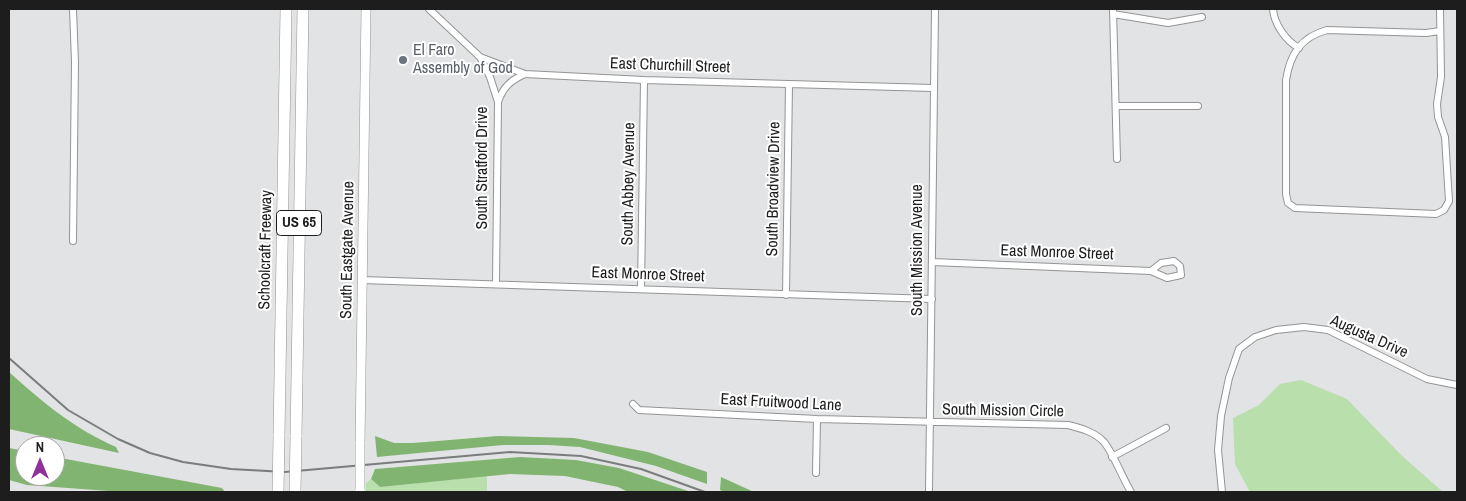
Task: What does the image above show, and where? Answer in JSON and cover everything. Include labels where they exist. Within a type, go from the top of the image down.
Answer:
[{"type":"highway","name":"Schoolcraft Freeway","points":[[278,492],[286,9]]},
{"type":"highway","name":"Schoolcraft Freeway","points":[[295,492],[303,9]]},
{"type":"street","points":[[73,9],[75,62],[73,241]]},
{"type":"street","name":"South Eastgate Avenue","points":[[360,491],[366,9]]},
{"type":"street","name":"East Churchill Street","points":[[429,9],[480,57],[525,74],[644,80],[933,88]]},
{"type":"street","name":"South Mission Avenue","points":[[929,492],[935,9]]},
{"type":"street","points":[[1273,9],[1278,26],[1290,43],[1299,48]]},
{"type":"street","points":[[1440,9],[1441,77],[1437,104],[1438,117],[1445,138],[1449,201],[1444,210],[1436,214],[1295,208],[1288,203],[1286,194],[1286,80],[1289,63],[1299,48],[1307,39],[1327,30],[1426,33],[1440,31]]},
{"type":"street","points":[[1118,159],[1113,12],[1168,23],[1202,17]]},
{"type":"street","name":"South Stratford Drive","points":[[480,57],[490,77],[498,102],[496,283]]},
{"type":"street","points":[[498,102],[508,84],[525,74]]},
{"type":"street","name":"South Abbey Avenue","points":[[641,289],[644,80]]},
{"type":"street","name":"South Broadview Drive","points":[[786,294],[789,84]]},
{"type":"street","points":[[1116,106],[1198,106]]},
{"type":"street","name":"East Monroe Street","points":[[932,262],[1151,271]]},
{"type":"street","name":"East Monroe Street","points":[[362,280],[496,283],[932,300]]},
{"type":"street","name":"Augusta Drive","points":[[1222,492],[1218,450],[1221,416],[1229,378],[1239,349],[1255,337],[1276,330],[1304,327],[1328,330],[1427,379],[1457,385]]},
{"type":"street","name":"East Fruitwood Lane","points":[[633,404],[640,410],[930,423]]},
{"type":"street","points":[[816,473],[817,419]]},
{"type":"street","name":"South Mission Circle","points":[[930,423],[1068,425],[1092,433],[1104,443],[1130,490]]},
{"type":"street","points":[[1112,457],[1166,428]]},
{"type":"street","points":[[1122,492],[1130,490]]},
{"type":"green space","points":[[9,372],[60,414],[87,432],[116,447],[119,453],[65,441],[65,436],[41,436],[9,429]]},
{"type":"green space","points":[[1301,380],[1347,399],[1401,455],[1443,492],[1250,492],[1235,464],[1233,418],[1259,405],[1280,384]]},
{"type":"green space","points":[[375,436],[394,443],[498,436],[574,438],[648,452],[707,472],[707,484],[656,466],[580,447],[503,445],[377,457]]},
{"type":"green space","points":[[9,448],[15,449],[15,482],[9,480]]},
{"type":"green space","points":[[520,457],[576,460],[619,468],[691,492],[628,492],[618,487],[565,476],[510,474],[380,487],[371,479],[375,469]]},
{"type":"green space","points":[[65,459],[222,488],[225,492],[122,492],[41,486],[65,486]]},
{"type":"green space","points":[[487,476],[487,492],[366,492],[366,483],[371,479],[380,487]]},
{"type":"green space","points":[[721,477],[754,492],[724,492],[720,490]]},
{"type":"railway","points":[[9,358],[68,410],[118,439],[150,453],[183,462],[231,469],[285,472],[510,452],[581,456],[641,469],[705,492]]},
{"type":"place","name":"El Faro Assembly of God","points":[[403,60]]}]
